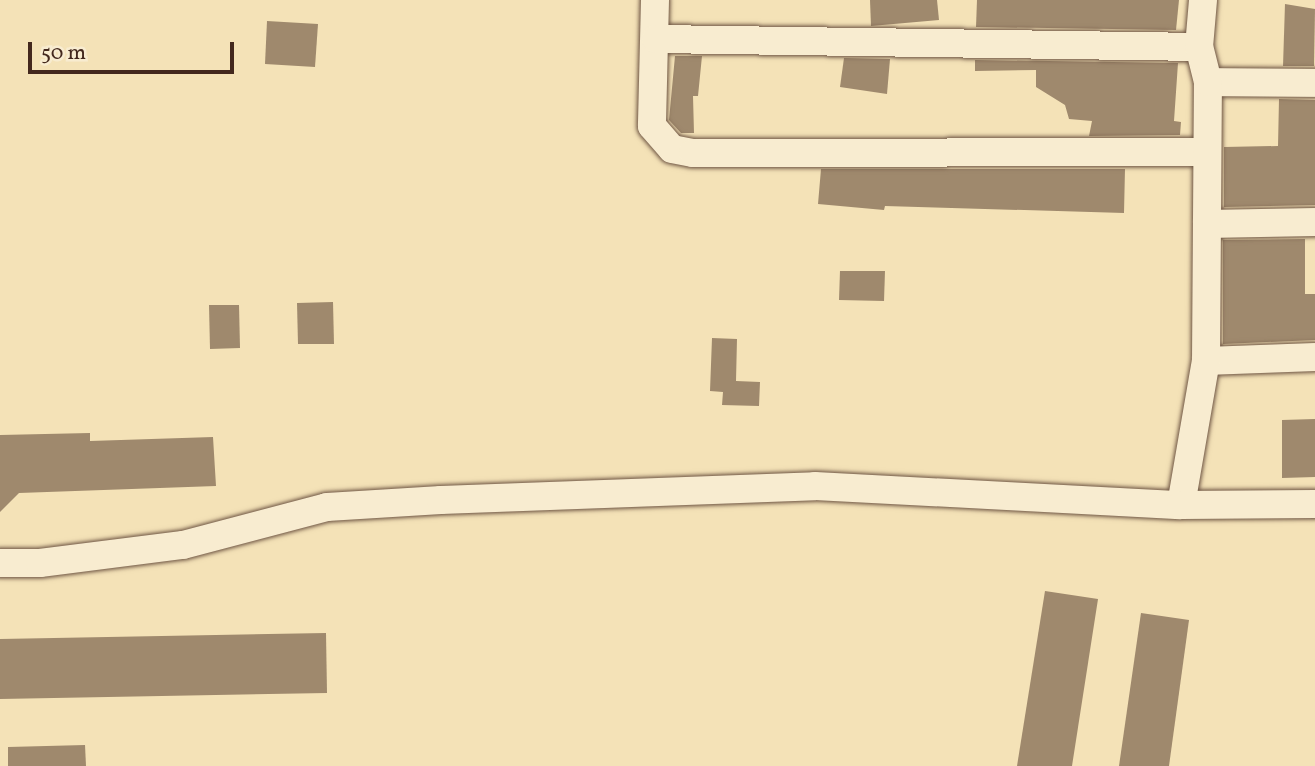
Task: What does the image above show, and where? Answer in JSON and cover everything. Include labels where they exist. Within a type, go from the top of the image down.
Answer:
[{"type":"street","points":[[654,0],[656,39],[652,126],[672,149],[693,153],[1206,152]]},
{"type":"street","points":[[1181,505],[1206,361],[1208,82],[1199,47],[1203,0]]},
{"type":"street","points":[[656,39],[1199,47]]},
{"type":"street","points":[[1208,82],[1315,83]]},
{"type":"street","points":[[1207,224],[1315,222]]},
{"type":"street","points":[[1206,361],[1315,357]]},
{"type":"street","points":[[0,562],[40,563],[183,545],[327,508],[441,500],[816,486],[1181,505],[1315,504]]},
{"type":"building","points":[[870,0],[937,0],[939,20],[871,26]]},
{"type":"building","points":[[977,0],[1179,0],[1176,30],[976,27]]},
{"type":"building","points":[[1285,4],[1315,9],[1314,66],[1283,66]]},
{"type":"building","points":[[267,21],[318,24],[315,67],[265,64]]},
{"type":"building","points":[[675,56],[702,56],[698,96],[693,96],[694,133],[681,133],[669,120]]},
{"type":"building","points":[[844,58],[890,59],[887,94],[840,87]]},
{"type":"building","points":[[975,60],[1178,63],[1174,121],[1181,122],[1180,135],[1089,136],[1092,121],[1069,119],[1065,105],[1036,87],[1036,70],[975,71]]},
{"type":"building","points":[[1279,99],[1315,100],[1315,205],[1224,207],[1224,147],[1278,146]]},
{"type":"building","points":[[821,169],[1125,169],[1124,213],[885,206],[884,210],[818,204]]},
{"type":"building","points":[[1305,239],[1305,294],[1315,294],[1315,340],[1223,344],[1223,240]]},
{"type":"building","points":[[840,271],[885,271],[884,301],[839,300]]},
{"type":"building","points":[[333,302],[334,344],[298,344],[297,303]]},
{"type":"building","points":[[209,305],[239,305],[240,348],[210,349]]},
{"type":"building","points":[[712,338],[737,339],[736,381],[760,382],[759,406],[722,405],[723,392],[710,391]]},
{"type":"building","points":[[1315,419],[1315,477],[1282,478],[1282,420]]},
{"type":"building","points":[[90,433],[90,441],[213,437],[216,486],[19,493],[0,512],[0,435]]},
{"type":"building","points":[[1045,591],[1098,599],[1072,766],[1017,766]]},
{"type":"building","points":[[1141,613],[1189,620],[1169,766],[1119,766]]},
{"type":"building","points":[[326,633],[327,693],[0,699],[0,639]]},
{"type":"building","points":[[85,745],[86,766],[8,766],[8,747]]}]
